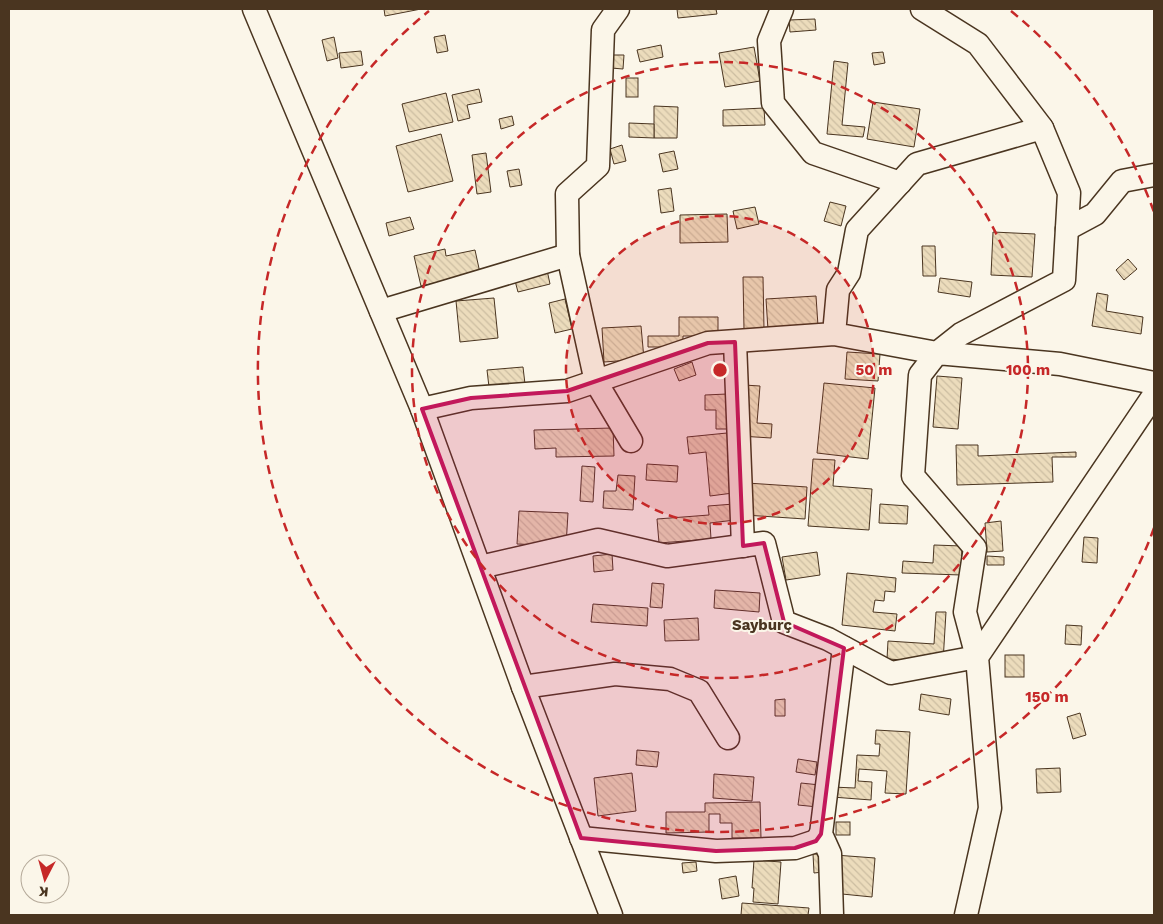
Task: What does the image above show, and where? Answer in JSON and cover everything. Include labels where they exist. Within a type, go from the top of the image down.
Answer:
[{"type":"street","points":[[254,9],[422,409],[523,687],[611,915]]},
{"type":"street","points":[[618,9],[604,30],[598,166],[567,194],[568,255],[596,382],[631,441]]},
{"type":"street","points":[[782,9],[769,41],[773,103],[813,154],[900,182]]},
{"type":"street","points":[[922,9],[978,44],[1042,128],[1069,193],[1064,280],[962,334],[937,352],[920,375],[913,476],[975,548],[964,612],[977,657],[990,808],[966,915]]},
{"type":"street","points":[[834,334],[838,290],[849,273],[857,230],[917,164],[1042,128]]},
{"type":"street","points":[[1067,229],[1095,214],[1122,181],[1154,176]]},
{"type":"street","points":[[381,311],[568,255]]},
{"type":"street","points":[[422,409],[471,398],[567,391],[708,343],[834,334],[937,352],[1060,364],[1154,383]]},
{"type":"street","points":[[735,342],[742,546]]},
{"type":"street","points":[[480,567],[598,540],[668,556],[764,544],[784,622],[828,639],[892,673],[977,657],[1154,394]]},
{"type":"street","points":[[581,838],[716,851],[795,848],[816,841],[821,834],[844,648]]},
{"type":"street","points":[[523,687],[615,674],[670,679],[699,691],[728,738]]},
{"type":"street","points":[[821,834],[830,854],[832,915]]},
{"type":"highlighted area","points":[[735,342],[743,546],[764,543],[784,622],[844,648],[821,834],[816,841],[795,848],[716,851],[581,838],[422,409],[471,398],[567,391],[708,343]]},
{"type":"building","points":[[384,9],[421,9],[385,16]]},
{"type":"building","points":[[677,9],[716,9],[717,14],[678,18]]},
{"type":"building","points":[[815,19],[816,30],[790,32],[789,20]]},
{"type":"building","points":[[445,35],[448,51],[437,53],[434,37]]},
{"type":"building","points":[[334,37],[338,58],[327,61],[322,40]]},
{"type":"building","points":[[661,45],[663,57],[640,62],[637,50]]},
{"type":"building","points":[[754,47],[760,81],[725,87],[719,53]]},
{"type":"building","points":[[361,51],[363,65],[341,68],[339,53]]},
{"type":"building","points":[[883,52],[885,63],[874,65],[872,53]]},
{"type":"building","points":[[612,55],[624,55],[623,69],[611,68]]},
{"type":"building","points":[[834,61],[848,63],[842,125],[865,127],[863,137],[827,134]]},
{"type":"building","points":[[626,78],[638,78],[638,97],[626,97]]},
{"type":"building","points":[[479,89],[482,102],[467,105],[470,118],[458,121],[452,95]]},
{"type":"building","points":[[446,93],[453,122],[409,132],[402,104]]},
{"type":"building","points":[[873,102],[920,109],[914,147],[867,139]]},
{"type":"building","points":[[654,106],[678,107],[677,138],[654,138]]},
{"type":"building","points":[[764,108],[765,125],[723,126],[723,110]]},
{"type":"building","points":[[512,116],[514,125],[501,129],[499,119]]},
{"type":"building","points":[[629,123],[654,124],[654,138],[629,137]]},
{"type":"building","points":[[441,134],[453,181],[408,192],[396,146]]},
{"type":"building","points":[[622,145],[626,161],[614,164],[610,149]]},
{"type":"building","points":[[674,151],[678,169],[663,172],[659,154]]},
{"type":"building","points":[[486,153],[491,192],[477,194],[472,155]]},
{"type":"building","points":[[519,169],[522,185],[510,187],[507,171]]},
{"type":"building","points":[[671,188],[674,211],[661,213],[658,190]]},
{"type":"building","points":[[830,202],[846,206],[841,226],[824,221]]},
{"type":"building","points":[[755,207],[759,224],[737,229],[733,211]]},
{"type":"building","points":[[727,214],[728,242],[680,243],[680,215]]},
{"type":"building","points":[[410,217],[414,229],[389,236],[386,223]]},
{"type":"building","points":[[993,232],[1035,234],[1032,277],[991,275]]},
{"type":"building","points":[[922,246],[935,246],[936,276],[923,276]]},
{"type":"building","points":[[445,249],[446,256],[475,250],[480,273],[421,286],[414,256]]},
{"type":"building","points":[[1128,259],[1137,269],[1124,280],[1116,270]]},
{"type":"building","points":[[547,270],[550,284],[518,292],[514,277]]},
{"type":"building","points":[[743,277],[763,277],[764,329],[744,330]]},
{"type":"building","points":[[940,278],[972,282],[970,297],[938,292]]},
{"type":"building","points":[[1097,293],[1108,295],[1106,311],[1143,317],[1141,334],[1092,326]]},
{"type":"building","points":[[816,296],[818,326],[768,330],[766,299]]},
{"type":"building","points":[[494,298],[498,338],[460,342],[456,301]]},
{"type":"building","points":[[565,299],[572,329],[555,333],[549,303]]},
{"type":"building","points":[[679,317],[718,317],[718,336],[683,336],[683,347],[648,347],[648,336],[679,336]]},
{"type":"building","points":[[641,326],[644,359],[604,362],[602,328]]},
{"type":"building","points":[[847,352],[880,354],[878,381],[845,379]]},
{"type":"building","points":[[692,362],[696,375],[679,381],[674,369]]},
{"type":"building","points":[[523,367],[525,384],[489,387],[487,370]]},
{"type":"building","points":[[937,376],[962,378],[958,429],[933,427]]},
{"type":"building","points":[[824,383],[875,388],[868,459],[817,453]]},
{"type":"building","points":[[744,385],[760,386],[757,423],[772,424],[771,438],[740,436]]},
{"type":"building","points":[[727,394],[728,429],[716,429],[716,410],[705,410],[705,395]]},
{"type":"building","points":[[613,428],[614,456],[556,457],[556,448],[535,449],[534,430]]},
{"type":"building","points":[[727,433],[733,493],[710,496],[706,452],[689,454],[687,437]]},
{"type":"building","points":[[956,445],[978,445],[978,456],[1076,452],[1076,457],[1052,457],[1053,482],[957,485]]},
{"type":"building","points":[[813,459],[835,460],[833,486],[872,489],[869,530],[808,526]]},
{"type":"building","points":[[647,464],[678,466],[677,482],[646,480]]},
{"type":"building","points":[[582,466],[595,467],[593,502],[580,501]]},
{"type":"building","points":[[618,475],[635,476],[633,510],[603,508],[604,491],[616,491]]},
{"type":"building","points":[[747,483],[807,487],[805,519],[745,515]]},
{"type":"building","points":[[734,504],[735,520],[710,523],[711,539],[659,543],[657,519],[709,515],[708,506]]},
{"type":"building","points":[[880,504],[908,506],[907,524],[879,523]]},
{"type":"building","points":[[519,511],[568,513],[566,546],[517,544]]},
{"type":"building","points":[[1001,521],[1003,551],[987,552],[985,523]]},
{"type":"building","points":[[1084,537],[1098,538],[1097,563],[1082,562]]},
{"type":"building","points":[[934,545],[962,546],[961,575],[902,573],[903,561],[933,563]]},
{"type":"building","points":[[817,552],[820,575],[786,580],[782,557]]},
{"type":"building","points":[[612,554],[613,570],[594,572],[593,556]]},
{"type":"building","points":[[987,556],[1004,557],[1004,565],[987,565]]},
{"type":"building","points":[[847,573],[896,578],[895,592],[885,591],[884,601],[875,600],[873,612],[897,614],[895,631],[842,625]]},
{"type":"building","points":[[652,583],[664,584],[662,608],[650,607]]},
{"type":"building","points":[[715,590],[760,593],[759,612],[714,608]]},
{"type":"building","points":[[593,604],[648,608],[647,626],[591,622]]},
{"type":"building","points":[[936,612],[946,612],[943,662],[887,659],[888,641],[934,644]]},
{"type":"building","points":[[698,618],[699,640],[665,641],[664,620]]},
{"type":"building","points":[[1066,625],[1082,626],[1081,645],[1065,644]]},
{"type":"building","points":[[1005,655],[1024,655],[1024,677],[1005,677]]},
{"type":"building","points":[[921,694],[951,699],[949,715],[919,710]]},
{"type":"building","points":[[785,699],[785,716],[775,716],[775,700]]},
{"type":"building","points":[[1080,713],[1086,735],[1073,739],[1067,717]]},
{"type":"building","points":[[876,730],[910,732],[906,794],[885,793],[887,771],[859,769],[858,781],[872,782],[871,800],[832,797],[832,787],[855,788],[857,755],[879,756],[880,744],[875,744]]},
{"type":"building","points":[[637,750],[659,752],[657,767],[636,765]]},
{"type":"building","points":[[798,759],[817,762],[815,775],[796,772]]},
{"type":"building","points":[[1060,768],[1061,792],[1037,793],[1036,769]]},
{"type":"building","points":[[632,773],[636,811],[598,816],[594,778]]},
{"type":"building","points":[[714,774],[754,777],[752,801],[713,798]]},
{"type":"building","points":[[801,783],[820,785],[818,807],[798,805]]},
{"type":"building","points":[[760,802],[761,838],[732,838],[732,823],[720,823],[720,814],[709,814],[709,832],[666,833],[666,812],[705,812],[705,803]]},
{"type":"building","points":[[836,822],[850,822],[850,835],[836,835]]},
{"type":"building","points":[[813,854],[822,854],[823,872],[814,873]]},
{"type":"building","points":[[835,855],[875,858],[872,897],[832,893]]},
{"type":"building","points":[[754,860],[781,862],[778,904],[753,902]]},
{"type":"building","points":[[696,862],[697,871],[683,873],[682,863]]},
{"type":"building","points":[[736,876],[739,896],[722,899],[719,879]]},
{"type":"building","points":[[742,903],[809,908],[808,915],[741,915]]},
{"type":"district","name":"Sayburç","points":[[762,625]]}]
